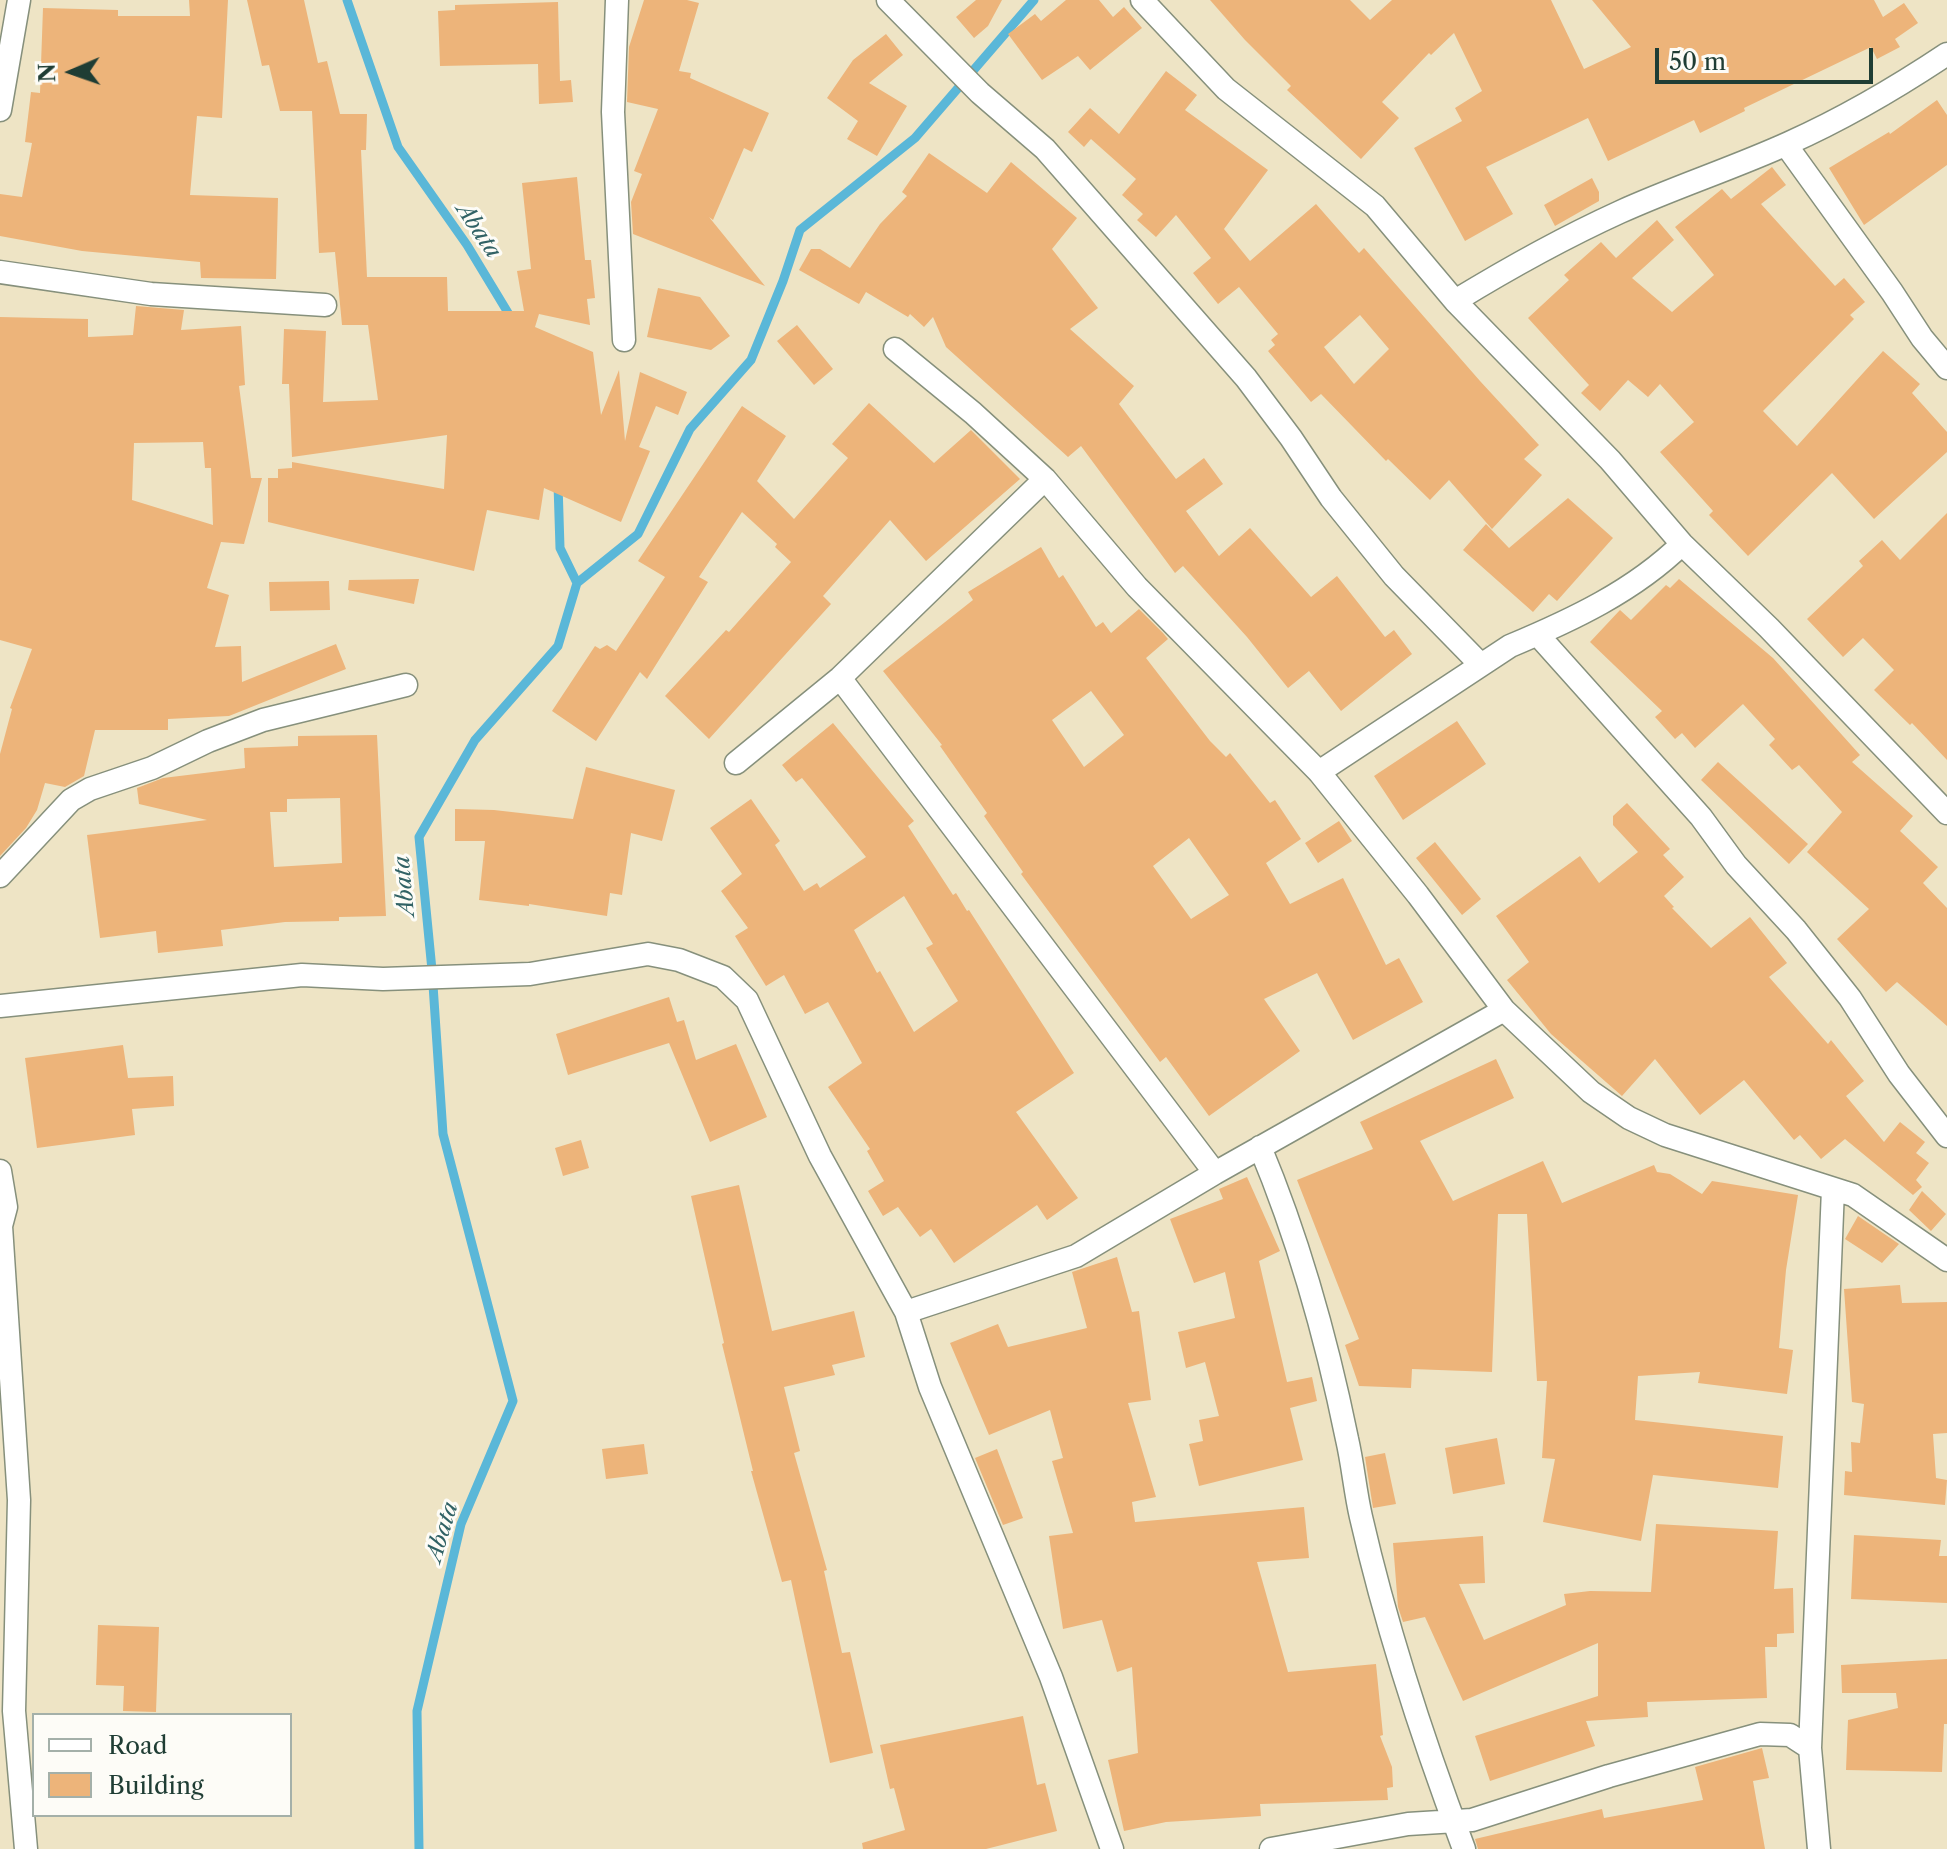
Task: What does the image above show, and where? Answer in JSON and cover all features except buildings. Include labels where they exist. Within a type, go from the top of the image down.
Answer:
[{"type":"street","points":[[0,110],[19,0]]},
{"type":"street","points":[[617,0],[613,112],[624,340]]},
{"type":"street","points":[[888,0],[980,93],[1045,149],[1246,378],[1331,498],[1394,576],[1481,665]]},
{"type":"street","points":[[1142,0],[1226,89],[1375,206],[1455,301],[1610,460],[1682,544],[1769,628],[1947,813]]},
{"type":"street","points":[[1455,301],[1521,261],[1622,211],[1786,145],[1885,95],[1947,54]]},
{"type":"street","points":[[1786,145],[1922,338],[1947,368]]},
{"type":"street","points":[[0,272],[151,294],[325,305]]},
{"type":"street","points":[[895,349],[973,413],[1045,479],[1137,587],[1319,772],[1418,895],[1504,1010],[1591,1092],[1629,1118],[1665,1135],[1853,1195],[1947,1260]]},
{"type":"street","points":[[736,763],[840,678],[1045,479]]},
{"type":"street","points":[[1319,772],[1510,646],[1538,635],[1631,586],[1663,563],[1682,544]]},
{"type":"street","points":[[1538,635],[1701,817],[1736,865],[1796,930],[1850,998],[1899,1074],[1947,1136]]},
{"type":"street","points":[[840,678],[1215,1173]]},
{"type":"street","points":[[0,876],[71,800],[90,789],[152,768],[208,741],[263,720],[406,685]]},
{"type":"street","points":[[0,1006],[302,975],[383,979],[530,974],[648,954],[679,960],[723,977],[747,1000],[820,1156],[906,1312],[930,1387],[1051,1677],[1112,1849]]},
{"type":"street","points":[[906,1312],[1076,1256],[1260,1147],[1504,1010]]},
{"type":"street","points":[[1260,1147],[1282,1198],[1326,1350],[1347,1438],[1360,1514],[1386,1618],[1422,1737],[1464,1849]]},
{"type":"street","points":[[0,1171],[6,1207],[0,1226],[10,1500],[7,1711],[26,1849]]},
{"type":"street","points":[[1819,1849],[1810,1748],[1833,1189]]},
{"type":"street","points":[[1271,1849],[1408,1824],[1454,1822],[1500,1813],[1609,1776],[1760,1734],[1790,1735],[1810,1748]]},
{"type":"waterway","name":"Abata","points":[[347,0],[398,147],[467,245],[513,321]]},
{"type":"waterway","points":[[577,583],[638,534],[690,429],[751,360],[800,230],[915,138],[1034,0]]},
{"type":"waterway","name":"Abata","points":[[419,1849],[417,1711],[461,1524],[513,1401],[443,1134],[419,837],[475,740],[558,646],[577,583],[560,548],[558,484]]}]
